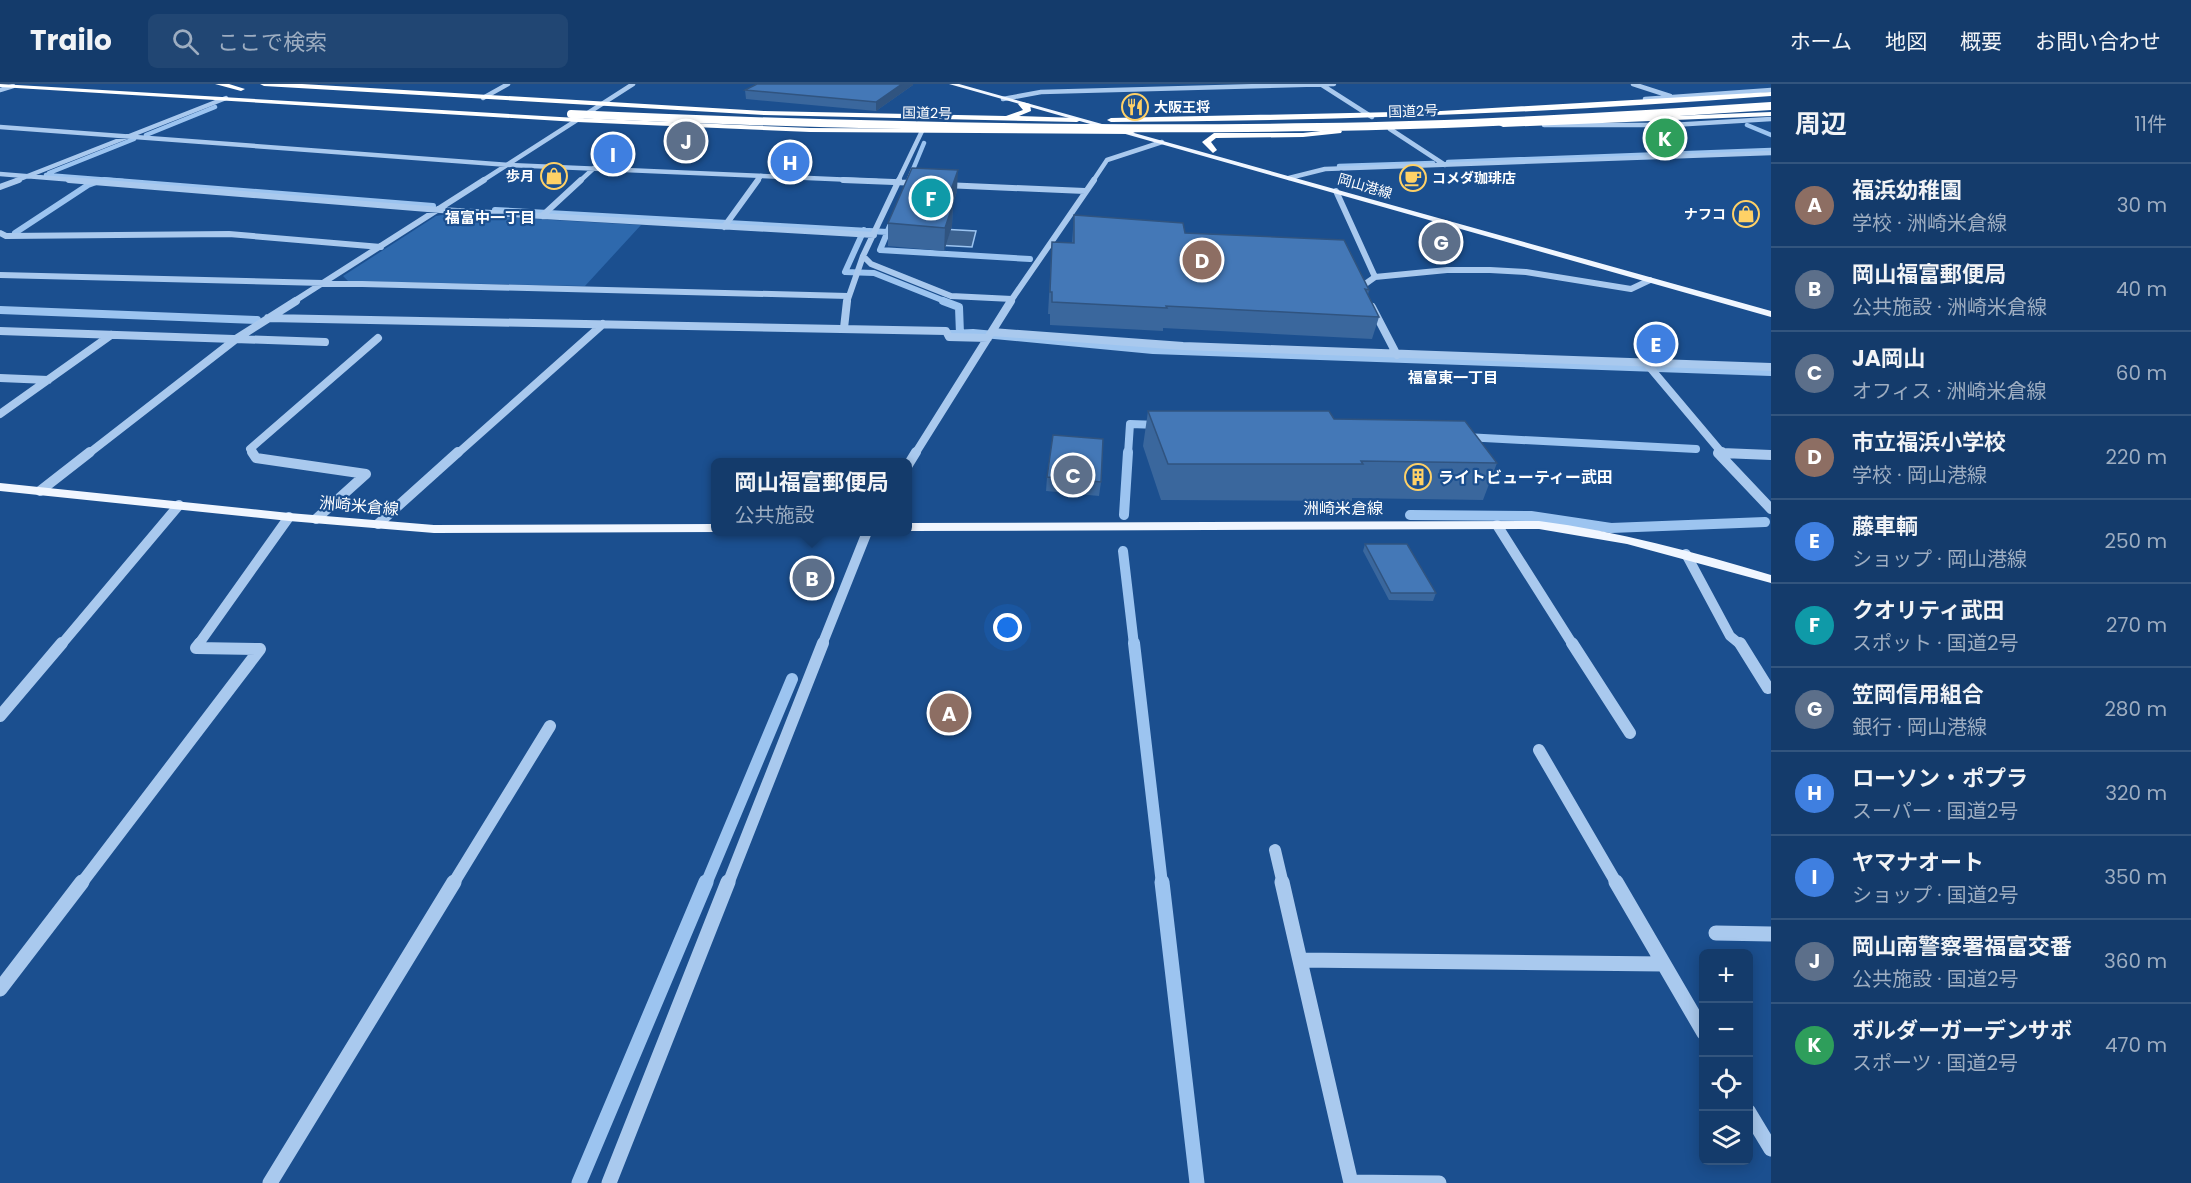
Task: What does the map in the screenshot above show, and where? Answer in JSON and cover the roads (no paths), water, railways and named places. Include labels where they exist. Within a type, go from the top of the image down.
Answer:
[{"type":"highway","points":[[54,84],[226,99],[575,114],[800,129],[922,131],[1441,127]]},
{"type":"highway","name":"国道2号","points":[[83,84],[575,114],[909,126],[1189,128],[1556,119],[1771,106]]},
{"type":"highway","points":[[219,84],[241,89]]},
{"type":"highway","points":[[264,84],[601,105],[900,117],[1080,120]]},
{"type":"highway","points":[[0,85],[189,96]]},
{"type":"highway","name":"国道2号","points":[[209,87],[575,114],[913,121],[1218,123],[1541,114],[1771,100]]},
{"type":"highway","points":[[1103,122],[1540,111],[1771,92]]},
{"type":"highway","points":[[900,117],[1009,117],[1027,111],[1027,106],[1022,104]]},
{"type":"highway","points":[[1127,129],[1150,132],[1338,131],[1667,120],[1771,114]]},
{"type":"highway","points":[[1213,150],[1206,142],[1214,136],[1303,135],[1338,131]]},
{"type":"main road","name":"岡山港線","points":[[952,84],[1080,120],[1103,122]]},
{"type":"main road","name":"岡山港線","points":[[978,84],[1127,129],[1162,142],[1771,314]]},
{"type":"main road","name":"岡山港線","points":[[1150,132],[1771,304]]},
{"type":"main road","name":"洲崎米倉線","points":[[0,487],[289,517],[434,529],[711,528]]},
{"type":"main road","name":"洲崎米倉線","points":[[912,527],[1497,525],[1562,528],[1686,554],[1771,579]]},
{"type":"street","points":[[483,98],[508,84]]},
{"type":"street","points":[[40,491],[236,339],[509,165],[575,114],[601,105],[633,84]]},
{"type":"street","points":[[1003,99],[1018,95],[1217,86],[1334,84]]},
{"type":"street","points":[[1633,84],[1676,97]]},
{"type":"street","points":[[1321,85],[1372,117]]},
{"type":"street","points":[[0,90],[13,86]]},
{"type":"street","points":[[1540,111],[1588,104],[1771,92]]},
{"type":"street","points":[[0,187],[226,99]]},
{"type":"street","points":[[1526,124],[1672,125],[1771,119]]},
{"type":"street","points":[[0,127],[509,165],[922,183]]},
{"type":"street","points":[[1390,129],[1446,165]]},
{"type":"street","points":[[844,328],[848,296],[870,233],[905,183],[922,131]]},
{"type":"street","points":[[912,459],[1012,299],[1107,160],[1162,142]]},
{"type":"street","points":[[1289,178],[1325,170],[1771,153]]},
{"type":"street","points":[[544,214],[594,168]]},
{"type":"street","points":[[0,174],[440,210],[870,233]]},
{"type":"street","points":[[726,224],[760,176]]},
{"type":"street","points":[[934,184],[1084,191]]},
{"type":"street","points":[[1336,191],[1375,277]]},
{"type":"street","points":[[0,242],[3,234],[230,234],[381,246]]},
{"type":"street","points":[[863,256],[871,264],[951,296],[1012,299]]},
{"type":"street","points":[[1397,355],[1360,287],[1375,277],[1447,270],[1490,270],[1526,272],[1631,289],[1650,280]]},
{"type":"street","points":[[0,275],[848,296]]},
{"type":"street","points":[[268,318],[946,331],[947,334],[1397,355],[1650,366],[1771,367]]},
{"type":"street","points":[[378,524],[601,326]]},
{"type":"street","points":[[0,331],[325,342]]},
{"type":"street","points":[[0,414],[111,335]]},
{"type":"street","points":[[316,519],[366,474],[256,458],[249,449],[378,338]]},
{"type":"street","points":[[1650,366],[1722,453]]},
{"type":"street","points":[[0,378],[48,380]]},
{"type":"street","points":[[1771,455],[1718,453],[1771,509]]},
{"type":"street","points":[[0,716],[179,505]]},
{"type":"street","points":[[0,989],[261,649],[196,648],[289,517]]},
{"type":"street","points":[[1497,525],[1630,733]]},
{"type":"street","points":[[609,1183],[865,536]]},
{"type":"street","points":[[1686,554],[1730,636],[1739,641],[1768,688]]},
{"type":"street","points":[[270,1183],[550,726]]},
{"type":"street","points":[[1539,750],[1699,1025]]},
{"type":"street","points":[[1275,850],[1351,1182],[1439,1183]]},
{"type":"street","points":[[1716,933],[1771,934]]},
{"type":"street","points":[[1300,960],[1663,964]]},
{"type":"street","points":[[1753,1118],[1771,1149]]},
{"type":"waterway","points":[[146,135],[215,107]]},
{"type":"waterway","points":[[1747,125],[1771,135]]},
{"type":"waterway","points":[[49,173],[134,139]]},
{"type":"waterway","points":[[909,179],[924,143]]},
{"type":"waterway","points":[[1448,162],[1771,150]]},
{"type":"waterway","points":[[1339,166],[1433,163]]},
{"type":"waterway","points":[[46,175],[123,181]]},
{"type":"waterway","points":[[104,180],[433,206]]},
{"type":"waterway","points":[[15,233],[88,185],[99,181]]},
{"type":"waterway","points":[[495,210],[864,231]]},
{"type":"waterway","points":[[890,226],[880,250],[1030,259]]},
{"type":"waterway","points":[[864,231],[887,232]]},
{"type":"waterway","points":[[864,231],[845,272],[874,273],[947,302]]},
{"type":"waterway","points":[[943,301],[959,307],[960,334]]},
{"type":"waterway","points":[[0,310],[257,320]]},
{"type":"waterway","points":[[951,334],[960,334]]},
{"type":"waterway","points":[[960,334],[1153,350],[1771,372]]},
{"type":"waterway","points":[[1128,454],[1130,424],[1159,425]]},
{"type":"waterway","points":[[1465,437],[1696,449]]},
{"type":"waterway","points":[[1124,515],[1128,452]]},
{"type":"waterway","points":[[1410,515],[1531,516],[1611,528],[1765,522]]},
{"type":"waterway","points":[[1123,551],[1134,645]]},
{"type":"waterway","points":[[1134,643],[1162,884]]},
{"type":"waterway","points":[[706,884],[792,679]]},
{"type":"waterway","points":[[579,1183],[706,882]]},
{"type":"waterway","points":[[1162,882],[1197,1183]]},
{"type":"place","name":"大阪王将","points":[[1135,107]]},
{"type":"place","name":"ボルダーガーデンサボ","points":[[1665,138]]},
{"type":"place","name":"岡山南警察署福富交番","points":[[686,141]]},
{"type":"place","name":"ヤマナオート","points":[[613,154]]},
{"type":"place","name":"ローソン・ポプラ","points":[[790,162]]},
{"type":"place","name":"歩月","points":[[554,176]]},
{"type":"place","name":"コメダ珈琲店","points":[[1413,178]]},
{"type":"place","name":"クオリティ武田","points":[[931,198]]},
{"type":"place","name":"ナフコ","points":[[1746,214]]},
{"type":"place","name":"笠岡信用組合","points":[[1441,242]]},
{"type":"place","name":"市立福浜小学校","points":[[1202,260]]},
{"type":"place","name":"藤車輌","points":[[1656,344]]},
{"type":"place","name":"JA岡山","points":[[1073,475]]},
{"type":"place","name":"ライトビューティー武田","points":[[1418,477]]},
{"type":"place","name":"岡山福富郵便局","points":[[812,578]]},
{"type":"place","name":"福浜幼稚園","points":[[949,713]]},
{"type":"district","name":"福富中一丁目","points":[[490,217]]},
{"type":"district","name":"福富東一丁目","points":[[1453,377]]}]
